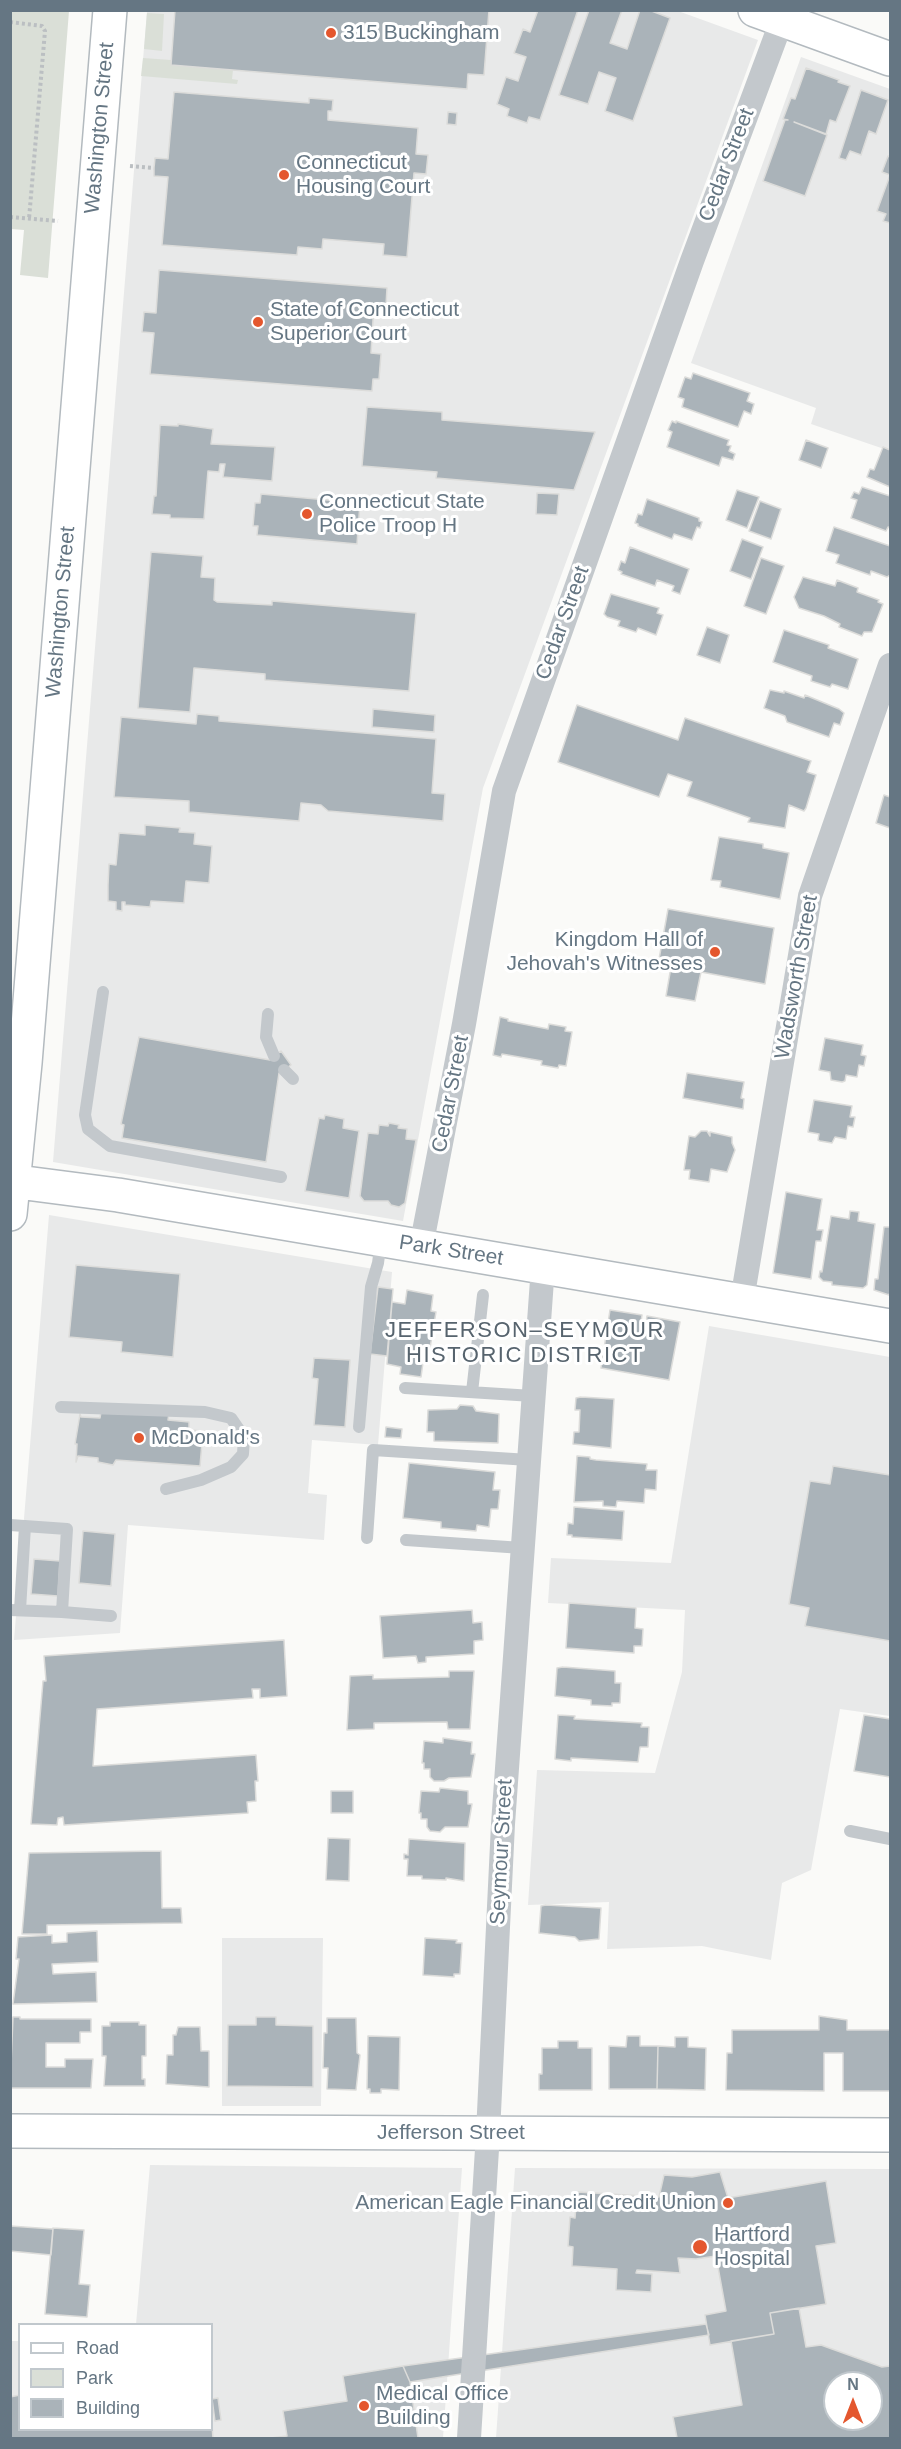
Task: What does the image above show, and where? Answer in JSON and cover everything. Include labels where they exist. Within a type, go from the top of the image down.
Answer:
[{"type":"main road","name":"Washington Street","points":[[10,1214],[25,1064],[110,10]]},
{"type":"main road","points":[[769,15],[891,59]]},
{"type":"main road","name":"Park Street","points":[[12,1181],[66,1186],[891,1326]]},
{"type":"main road","name":"Jefferson Street","points":[[10,2131],[891,2135]]},
{"type":"street","name":"Cedar Street","points":[[421,1247],[464,1024],[504,791],[692,261],[769,15]]},
{"type":"street","name":"Wadsworth Street","points":[[742,1299],[810,896],[891,665]]},
{"type":"street","name":"Seymour Street","points":[[469,2439],[488,2133],[502,1824],[543,1266]]},
{"type":"lane","points":[[103,992],[85,1115],[88,1130],[110,1146],[281,1177]]},
{"type":"lane","points":[[268,1014],[266,1037],[274,1056]]},
{"type":"lane","points":[[284,1070],[293,1079]]},
{"type":"lane","points":[[359,1427],[371,1287],[378,1263],[381,1240]]},
{"type":"lane","points":[[472,1392],[483,1295]]},
{"type":"lane","points":[[405,1388],[533,1396]]},
{"type":"lane","points":[[61,1407],[205,1412],[231,1418],[244,1437],[243,1454],[231,1467],[201,1480],[166,1489]]},
{"type":"lane","points":[[367,1538],[373,1450],[529,1460]]},
{"type":"lane","points":[[10,1525],[67,1530],[62,1612]]},
{"type":"lane","points":[[26,1526],[15,1610],[111,1616]]},
{"type":"lane","points":[[406,1540],[522,1548]]},
{"type":"lane","points":[[850,1831],[891,1839]]},
{"type":"path","points":[[10,22],[42,26],[45,31],[29,219]]},
{"type":"path","points":[[130,166],[154,168]]},
{"type":"path","points":[[10,217],[58,221]]},
{"type":"shaded area","points":[[147,11],[678,11],[758,40],[483,788],[403,1221],[53,1162]]},
{"type":"shaded area","points":[[801,57],[890,89],[890,451],[811,424],[816,408],[691,363]]},
{"type":"shaded area","points":[[49,1215],[392,1272],[378,1445],[312,1440],[308,1493],[327,1495],[324,1540],[128,1525],[120,1633],[14,1640]]},
{"type":"shaded area","points":[[709,1326],[890,1357],[890,1716],[840,1709],[811,1870],[782,1883],[771,1960],[702,1946],[607,1949],[609,1902],[528,1905],[537,1770],[655,1773],[682,1672],[685,1610],[548,1603],[551,1558],[671,1563]]},
{"type":"shaded area","points":[[222,1938],[323,1938],[321,2106],[222,2106]]},
{"type":"shaded area","points":[[150,2165],[462,2168],[443,2438],[11,2438],[10,2341],[18,2341],[18,2431],[213,2431],[213,2323],[136,2323]]},
{"type":"shaded area","name":"Hartford Hospital","points":[[515,2168],[890,2169],[890,2438],[496,2438]]},
{"type":"green space","points":[[10,11],[69,11],[48,278],[20,275],[24,230],[11,229]]},
{"type":"green space","points":[[147,13],[164,14],[162,51],[144,49]]},
{"type":"green space","points":[[143,58],[171,60],[171,65],[233,70],[232,79],[238,80],[237,84],[141,76]]},
{"type":"building","name":"315 Buckingham","points":[[175,10],[489,10],[484,75],[468,74],[467,89],[171,65]]},
{"type":"building","points":[[538,10],[578,10],[540,120],[529,117],[527,123],[507,116],[509,109],[497,104],[506,77],[518,81],[526,57],[514,53],[523,29],[530,32]]},
{"type":"building","points":[[589,10],[622,10],[610,43],[627,49],[640,10],[649,10],[670,18],[633,121],[605,111],[616,78],[599,72],[588,104],[559,95]]},
{"type":"building","points":[[806,68],[850,86],[836,122],[830,120],[826,134],[794,122],[827,135],[805,196],[763,181],[785,120],[788,120],[783,119],[791,98],[795,99]]},
{"type":"building","points":[[861,90],[888,100],[876,134],[869,131],[861,155],[850,151],[846,160],[839,158]]},
{"type":"building","name":"Connecticut Housing Court","points":[[174,92],[309,103],[309,98],[333,100],[332,111],[328,111],[328,120],[418,128],[416,154],[428,155],[426,174],[414,173],[407,257],[383,255],[384,244],[323,239],[322,249],[298,247],[297,255],[162,245],[168,177],[154,176],[154,168],[155,158],[168,159]]},
{"type":"building","points":[[448,112],[457,113],[456,125],[447,124]]},
{"type":"building","points":[[888,156],[890,157],[890,175],[882,172]]},
{"type":"building","points":[[890,175],[890,223],[883,221],[886,214],[877,211]]},
{"type":"building","name":"State of Connecticut Superior Court","points":[[159,270],[387,288],[386,305],[374,304],[371,353],[381,354],[379,379],[373,379],[372,391],[150,374],[154,333],[142,332],[144,312],[156,313]]},
{"type":"building","points":[[693,373],[750,393],[747,401],[754,404],[751,414],[744,411],[738,427],[682,407],[684,399],[678,397],[685,377],[691,379]]},
{"type":"building","points":[[367,407],[442,412],[442,420],[595,432],[574,490],[436,478],[437,472],[362,466]]},
{"type":"building","points":[[672,421],[729,440],[727,445],[731,446],[729,451],[735,454],[733,460],[722,457],[719,466],[667,447],[672,432],[668,430]]},
{"type":"building","points":[[178,424],[213,429],[211,444],[275,447],[272,481],[223,477],[225,464],[220,464],[219,472],[208,471],[204,519],[170,518],[170,515],[152,514],[154,496],[156,496],[160,425],[178,426]]},
{"type":"building","points":[[806,440],[828,448],[821,468],[799,460]]},
{"type":"building","points":[[883,447],[890,450],[890,487],[867,477],[870,469],[874,470]]},
{"type":"building","points":[[862,487],[890,496],[890,528],[888,527],[886,531],[851,518],[857,500],[851,498],[854,492],[859,494]]},
{"type":"building","points":[[737,490],[759,497],[747,528],[726,520]]},
{"type":"building","points":[[537,493],[559,494],[557,515],[536,514]]},
{"type":"building","name":"Connecticut State Police Troop H","points":[[261,494],[360,503],[357,544],[257,535],[258,526],[253,526],[255,503],[260,503]]},
{"type":"building","points":[[647,499],[699,518],[702,522],[700,528],[697,527],[692,540],[674,534],[672,539],[638,526],[635,523],[638,514],[642,515]]},
{"type":"building","points":[[760,501],[781,509],[771,539],[749,531]]},
{"type":"building","points":[[834,527],[890,546],[890,575],[887,577],[871,571],[870,575],[836,563],[839,555],[826,551]]},
{"type":"building","points":[[742,539],[763,547],[751,579],[730,571]]},
{"type":"building","points":[[630,547],[689,569],[680,594],[672,591],[674,586],[657,580],[655,586],[621,574],[622,572],[618,570],[621,561],[625,563]]},
{"type":"building","points":[[151,552],[203,556],[201,577],[215,578],[214,600],[217,602],[272,605],[272,601],[416,613],[409,691],[265,680],[265,674],[194,668],[190,712],[138,708]]},
{"type":"building","points":[[761,558],[784,566],[766,614],[744,606]]},
{"type":"building","points":[[803,577],[835,586],[837,580],[858,588],[857,592],[879,600],[878,602],[883,604],[872,632],[864,632],[862,636],[839,627],[840,624],[824,616],[799,608],[794,597]]},
{"type":"building","points":[[611,594],[659,608],[657,613],[663,615],[656,635],[638,628],[636,632],[618,626],[620,621],[607,617],[604,614]]},
{"type":"building","points":[[707,627],[729,635],[720,663],[697,655]]},
{"type":"building","points":[[784,630],[829,645],[828,648],[858,659],[848,689],[832,684],[830,687],[811,681],[812,676],[773,662]]},
{"type":"building","points":[[770,690],[784,693],[784,691],[804,698],[805,695],[839,709],[844,713],[840,725],[834,723],[829,737],[787,722],[785,716],[764,708]]},
{"type":"building","points":[[577,705],[678,740],[685,718],[811,761],[807,772],[816,775],[806,808],[804,811],[789,805],[785,828],[748,822],[750,818],[687,796],[692,782],[668,774],[659,797],[558,762]]},
{"type":"building","points":[[373,709],[435,715],[434,732],[372,727]]},
{"type":"building","points":[[197,714],[219,716],[219,721],[436,739],[432,793],[445,794],[443,821],[328,811],[321,805],[301,803],[299,821],[189,812],[189,801],[114,797],[121,717],[196,724]]},
{"type":"building","points":[[884,795],[890,797],[890,828],[876,823]]},
{"type":"building","points":[[145,825],[180,828],[179,832],[195,833],[194,844],[212,846],[209,883],[186,881],[184,903],[151,901],[150,907],[125,905],[125,902],[122,902],[122,911],[116,910],[116,902],[108,901],[108,885],[109,864],[116,865],[119,833],[145,835]]},
{"type":"building","points":[[719,837],[763,844],[763,848],[789,853],[780,899],[720,887],[721,881],[711,880]]},
{"type":"building","name":"Kingdom Hall of Jehovah's Witnesses","points":[[668,909],[774,928],[765,984],[701,972],[695,1001],[666,996],[671,967],[658,965]]},
{"type":"building","points":[[500,1017],[508,1021],[548,1029],[549,1024],[566,1027],[565,1031],[572,1032],[566,1066],[559,1065],[558,1068],[541,1065],[542,1061],[502,1054],[501,1057],[493,1055]]},
{"type":"building","points":[[139,1037],[270,1060],[281,1051],[291,1065],[279,1073],[266,1162],[122,1138],[124,1125],[121,1124]]},
{"type":"building","points":[[825,1038],[863,1045],[861,1055],[866,1056],[864,1066],[859,1065],[857,1077],[846,1075],[845,1081],[842,1082],[831,1080],[830,1072],[819,1070]]},
{"type":"building","points":[[687,1073],[744,1082],[741,1098],[744,1099],[743,1109],[683,1098]]},
{"type":"building","points":[[814,1100],[852,1106],[850,1117],[855,1117],[853,1127],[848,1126],[846,1139],[835,1137],[832,1143],[820,1141],[818,1140],[819,1134],[808,1132]]},
{"type":"building","points":[[325,1115],[344,1119],[343,1128],[359,1131],[349,1198],[305,1191],[319,1118],[324,1119]]},
{"type":"building","points":[[389,1123],[399,1125],[398,1128],[407,1129],[406,1139],[416,1140],[405,1203],[399,1207],[391,1205],[388,1201],[364,1201],[360,1196],[368,1133],[378,1134],[379,1125],[388,1126]]},
{"type":"building","points":[[701,1131],[707,1131],[710,1136],[710,1132],[732,1137],[735,1150],[727,1172],[711,1169],[709,1182],[689,1179],[690,1170],[684,1170],[689,1136],[695,1137]]},
{"type":"building","points":[[786,1192],[822,1199],[817,1230],[823,1230],[821,1241],[816,1241],[811,1279],[773,1273]]},
{"type":"building","points":[[850,1211],[859,1212],[858,1221],[875,1224],[867,1285],[863,1288],[832,1285],[832,1282],[823,1281],[819,1277],[820,1271],[822,1272],[831,1216],[849,1219]]},
{"type":"building","points":[[884,1227],[890,1227],[889,1295],[874,1290],[875,1279],[878,1279]]},
{"type":"building","points":[[76,1265],[180,1274],[173,1357],[121,1352],[122,1342],[69,1337]]},
{"type":"building","points":[[378,1287],[393,1289],[387,1356],[370,1354]]},
{"type":"building","points":[[407,1290],[433,1295],[431,1311],[436,1312],[430,1348],[425,1348],[421,1377],[400,1374],[401,1367],[387,1364],[392,1302],[405,1304]]},
{"type":"building","points":[[610,1310],[642,1315],[641,1322],[646,1323],[647,1316],[680,1322],[669,1380],[601,1368]]},
{"type":"building","points":[[314,1358],[350,1360],[345,1427],[314,1425],[318,1379],[312,1378]]},
{"type":"building","points":[[576,1398],[614,1399],[611,1448],[573,1444],[574,1432],[579,1432],[580,1410],[575,1410]]},
{"type":"building","points":[[460,1405],[473,1406],[476,1411],[499,1414],[498,1443],[434,1441],[434,1432],[427,1432],[428,1410],[457,1409]]},
{"type":"building","name":"McDonald's","points":[[101,1412],[169,1413],[168,1420],[189,1422],[189,1430],[203,1431],[200,1466],[116,1460],[113,1465],[98,1462],[98,1458],[78,1456],[76,1462],[77,1444],[75,1444],[80,1414],[81,1417],[100,1418]]},
{"type":"building","points":[[386,1427],[402,1429],[401,1438],[385,1437]]},
{"type":"building","points":[[577,1456],[596,1460],[647,1464],[646,1470],[657,1470],[656,1490],[645,1489],[644,1503],[617,1501],[616,1507],[603,1506],[603,1501],[574,1502]]},
{"type":"building","points":[[409,1463],[495,1472],[493,1490],[500,1490],[498,1509],[491,1509],[489,1527],[477,1525],[476,1531],[441,1528],[441,1522],[403,1518]]},
{"type":"building","points":[[833,1466],[890,1475],[890,1641],[805,1626],[809,1608],[789,1604],[810,1481],[830,1484]]},
{"type":"building","points":[[574,1507],[624,1511],[622,1540],[567,1535],[568,1523],[573,1524]]},
{"type":"building","points":[[83,1531],[115,1534],[111,1586],[79,1583]]},
{"type":"building","points":[[34,1559],[60,1561],[58,1596],[31,1594]]},
{"type":"building","points":[[569,1603],[636,1608],[635,1628],[643,1629],[642,1646],[634,1646],[634,1653],[566,1648]]},
{"type":"building","points":[[472,1610],[473,1623],[482,1622],[483,1640],[474,1641],[474,1654],[426,1657],[426,1662],[418,1663],[416,1656],[383,1658],[380,1616]]},
{"type":"building","points":[[284,1640],[287,1696],[260,1698],[260,1689],[252,1689],[253,1698],[97,1709],[93,1766],[256,1755],[258,1781],[255,1781],[256,1801],[247,1802],[248,1813],[64,1825],[63,1817],[58,1818],[57,1825],[31,1824],[43,1681],[46,1681],[44,1656]]},
{"type":"building","points":[[557,1668],[615,1671],[615,1683],[621,1683],[620,1703],[612,1703],[612,1706],[591,1705],[591,1700],[555,1696]]},
{"type":"building","points":[[449,1671],[474,1671],[470,1729],[448,1729],[447,1722],[374,1723],[374,1729],[347,1730],[350,1676],[373,1675],[373,1679],[449,1677]]},
{"type":"building","points":[[558,1715],[575,1716],[574,1719],[642,1723],[641,1727],[649,1727],[648,1747],[640,1747],[638,1762],[555,1759]]},
{"type":"building","points":[[864,1715],[890,1719],[890,1777],[854,1771]]},
{"type":"building","points":[[443,1738],[472,1742],[471,1754],[475,1754],[471,1777],[434,1781],[430,1777],[430,1769],[424,1769],[424,1763],[422,1763],[424,1741],[443,1743]]},
{"type":"building","points":[[440,1788],[468,1791],[468,1804],[472,1804],[468,1827],[445,1827],[440,1832],[430,1831],[427,1827],[427,1819],[421,1819],[421,1813],[419,1813],[421,1791],[439,1792]]},
{"type":"building","points":[[331,1791],[353,1791],[353,1813],[331,1813]]},
{"type":"building","points":[[328,1838],[350,1839],[349,1881],[326,1880]]},
{"type":"building","points":[[409,1839],[465,1843],[464,1881],[407,1876],[408,1859],[404,1859],[404,1854],[408,1855]]},
{"type":"building","points":[[161,1851],[162,1908],[181,1908],[182,1923],[47,1925],[47,1934],[22,1934],[29,1853]]},
{"type":"building","points":[[541,1906],[601,1908],[599,1939],[579,1941],[575,1937],[539,1933]]},
{"type":"building","points":[[97,1931],[98,1962],[52,1964],[53,1974],[96,1972],[97,2002],[13,2004],[19,1959],[16,1959],[18,1937],[52,1935],[52,1943],[67,1942],[67,1933]]},
{"type":"building","points":[[425,1938],[457,1940],[456,1943],[462,1943],[460,1974],[454,1974],[454,1977],[423,1975]]},
{"type":"building","points":[[819,2016],[847,2020],[847,2030],[890,2030],[890,2091],[843,2091],[843,2053],[824,2053],[824,2091],[726,2090],[727,2053],[732,2053],[732,2030],[819,2030]]},
{"type":"building","points":[[13,2017],[20,2017],[20,2019],[91,2019],[91,2032],[80,2032],[80,2043],[46,2043],[46,2067],[65,2067],[65,2059],[93,2059],[91,2088],[10,2088]]},
{"type":"building","points":[[256,2017],[276,2017],[276,2025],[313,2026],[313,2087],[227,2086],[228,2025],[256,2025]]},
{"type":"building","points":[[327,2018],[356,2018],[357,2053],[360,2055],[356,2090],[327,2089],[328,2068],[323,2068]]},
{"type":"building","points":[[110,2022],[139,2022],[139,2025],[146,2025],[146,2056],[142,2056],[142,2079],[145,2079],[145,2086],[104,2086],[106,2056],[102,2056],[102,2026],[110,2026]]},
{"type":"building","points":[[178,2027],[200,2027],[201,2051],[209,2051],[209,2087],[166,2084],[167,2055],[173,2055],[173,2035],[176,2035]]},
{"type":"building","points":[[368,2036],[400,2037],[399,2090],[381,2089],[381,2093],[370,2093],[370,2089],[367,2089]]},
{"type":"building","points":[[627,2036],[640,2036],[640,2046],[658,2046],[657,2089],[609,2089],[609,2046],[626,2047]]},
{"type":"building","points":[[675,2037],[688,2037],[688,2047],[706,2048],[705,2090],[657,2089],[658,2046],[675,2047]]},
{"type":"building","points":[[558,2041],[578,2041],[578,2048],[592,2048],[592,2090],[539,2090],[539,2074],[542,2074],[542,2048],[558,2048]]},
{"type":"building","points":[[720,2172],[728,2198],[826,2181],[836,2243],[816,2246],[826,2304],[770,2313],[774,2334],[710,2345],[705,2315],[726,2311],[716,2256],[696,2259],[678,2258],[680,2273],[637,2270],[636,2273],[652,2274],[651,2292],[616,2290],[617,2269],[572,2266],[573,2247],[568,2246],[570,2217],[575,2218],[577,2192],[659,2197],[664,2175],[692,2177]]},
{"type":"building","points":[[10,2226],[53,2229],[51,2255],[10,2251]]},
{"type":"building","points":[[53,2228],[84,2230],[79,2284],[90,2285],[87,2317],[45,2314]]},
{"type":"building","points":[[799,2308],[806,2347],[821,2345],[882,2367],[890,2366],[890,2438],[677,2438],[673,2417],[742,2405],[731,2341],[774,2334],[770,2313]]},
{"type":"building","points":[[706,2324],[709,2335],[410,2382],[403,2366]]},
{"type":"building","name":"Medical Office Building","points":[[403,2366],[410,2382],[418,2438],[271,2438],[287,2436],[283,2411],[347,2401],[343,2376]]},
{"type":"building","points":[[18,2395],[18,2431],[212,2431],[213,2438],[10,2438],[10,2397]]},
{"type":"building","points":[[218,2398],[221,2420],[215,2421],[213,2399]]},
{"type":"place","name":"315 Buckingham","points":[[331,33]]},
{"type":"place","name":"Connecticut Housing Court","points":[[284,175]]},
{"type":"place","name":"State of Connecticut Superior Court","points":[[258,322]]},
{"type":"place","name":"Connecticut State Police Troop H","points":[[307,514]]},
{"type":"place","name":"Kingdom Hall of Jehovah's Witnesses","points":[[715,952]]},
{"type":"place","name":"McDonald's","points":[[139,1438]]},
{"type":"place","name":"American Eagle Financial Credit Union","points":[[728,2203]]},
{"type":"place","name":"Hartford Hospital","points":[[700,2247]]},
{"type":"place","name":"Medical Office Building","points":[[364,2406]]},
{"type":"district","name":"JEFFERSON–SEYMOUR HISTORIC DISTRICT","points":[[525,1344]]}]
